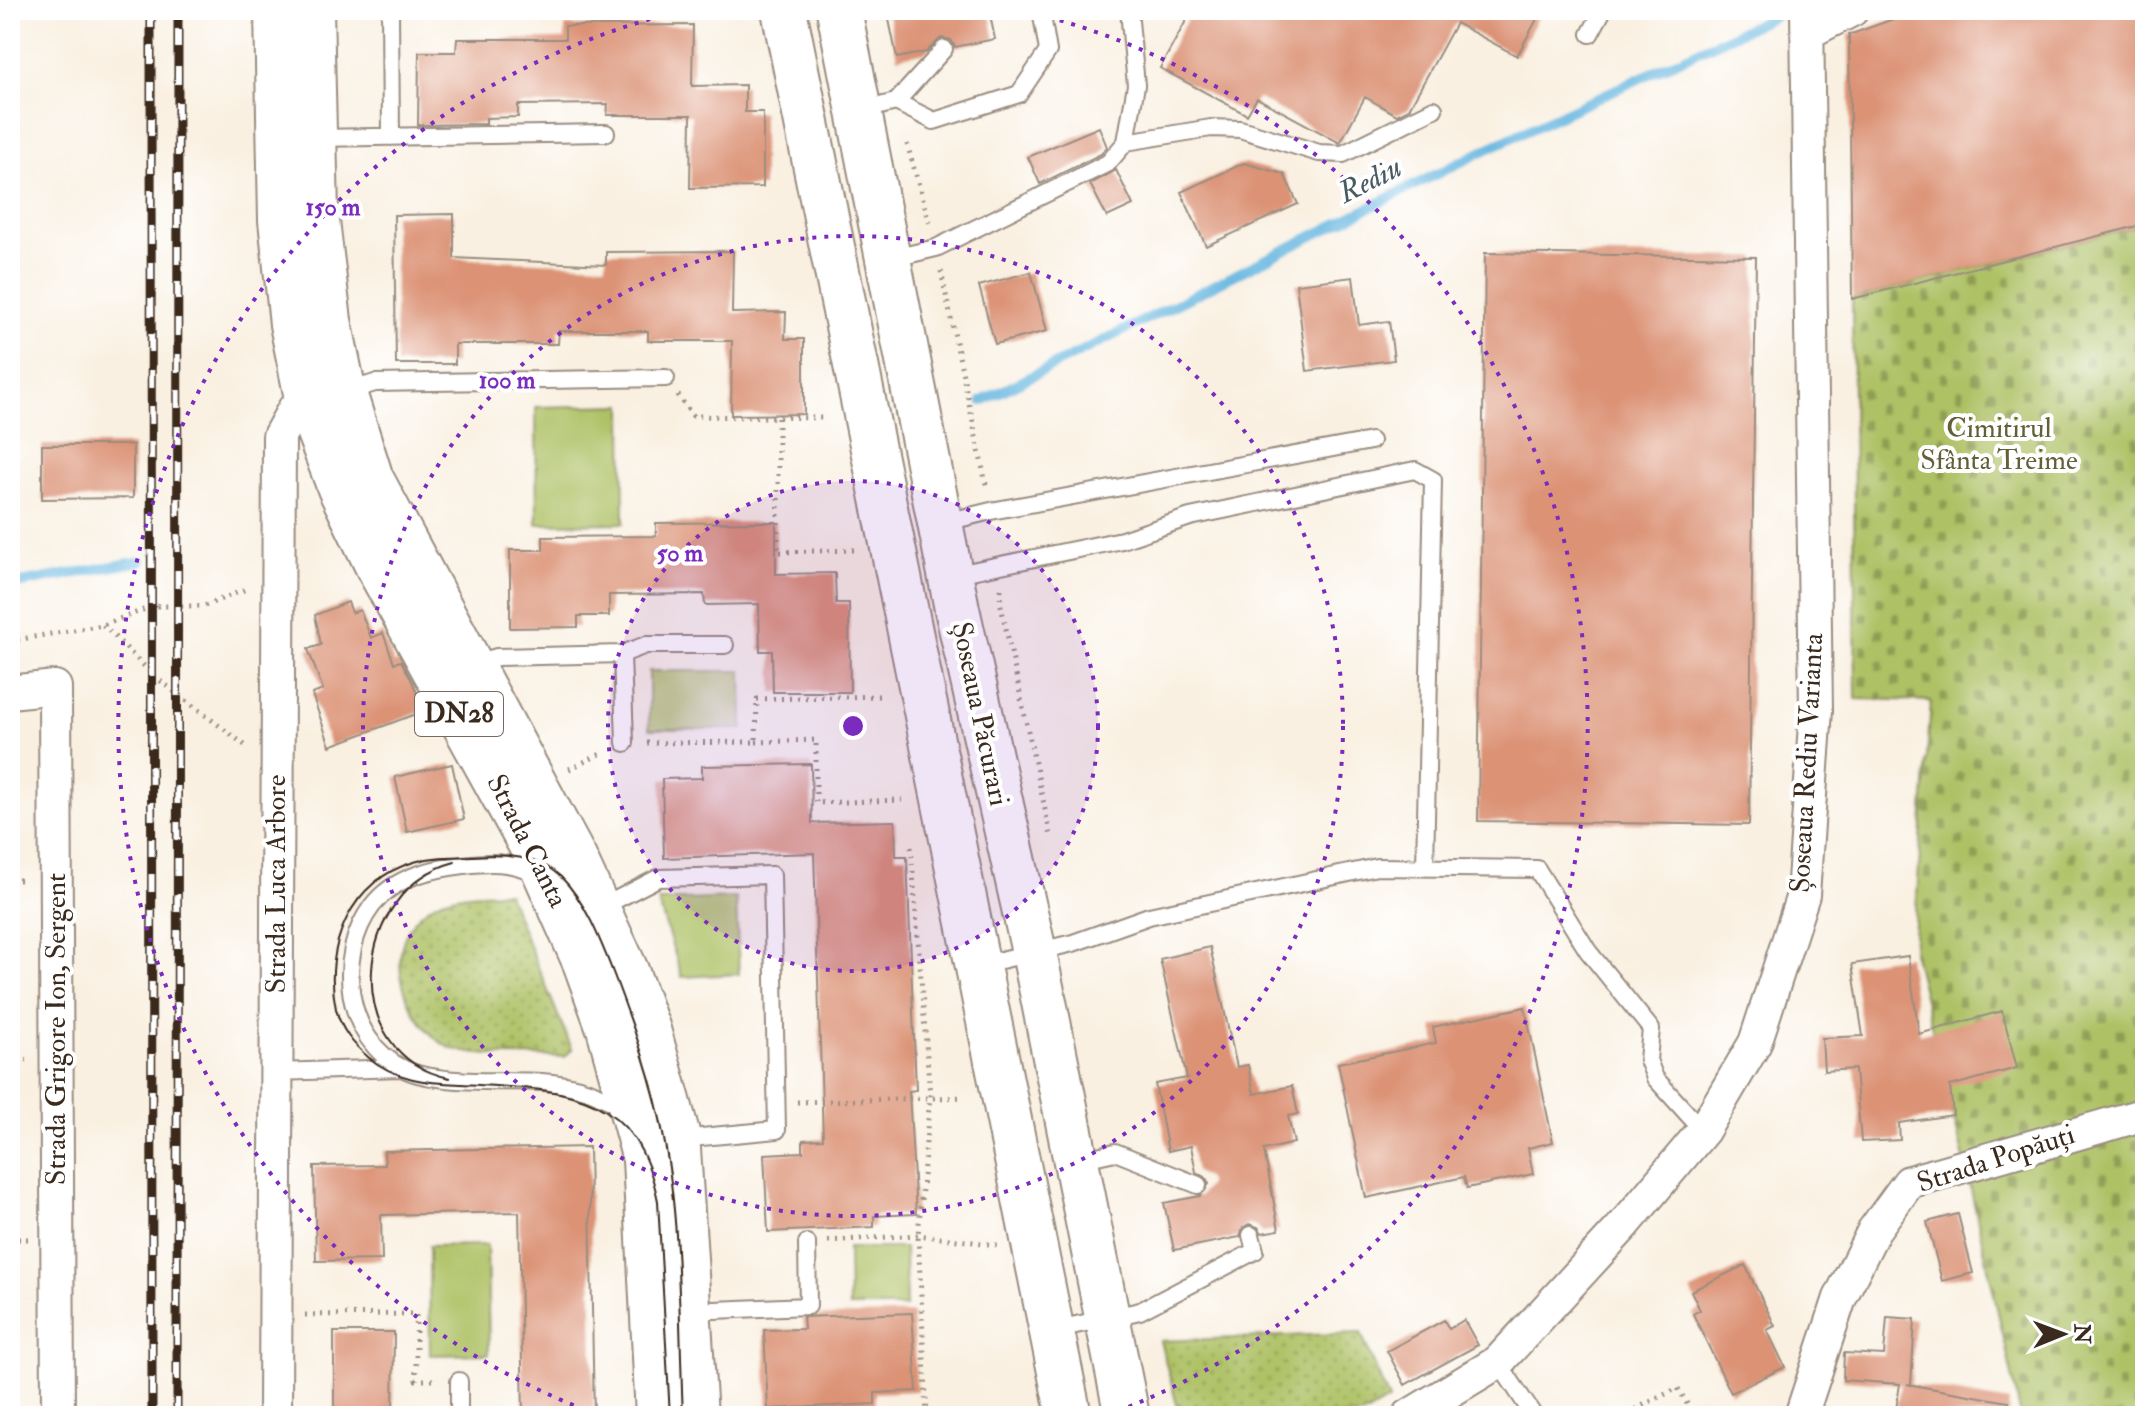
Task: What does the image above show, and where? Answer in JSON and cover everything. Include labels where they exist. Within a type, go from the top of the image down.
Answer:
[{"type":"main road","name":"Strada Canta","points":[[277,10],[295,138],[316,213],[329,321],[326,398],[340,488],[379,569],[560,866],[598,909],[626,971],[660,1142],[671,1312],[695,1416]]},
{"type":"main road","name":"Strada Canta","points":[[295,138],[311,10]]},
{"type":"main road","name":"Șoseaua Păcurari","points":[[784,10],[1069,1416]]},
{"type":"main road","name":"Șoseaua Păcurari","points":[[839,10],[877,107],[888,259],[951,575],[1034,952],[1127,1416]]},
{"type":"main road","name":"Strada Canta","points":[[326,398],[470,664],[560,866],[585,962],[649,1096]]},
{"type":"main road","name":"Strada Canta","points":[[658,1416],[671,1312]]},
{"type":"street","points":[[1808,21],[1852,10]]},
{"type":"street","name":"Șoseaua Rediu Varianta","points":[[1409,1416],[1498,1362],[1624,1225],[1703,1131],[1755,1043],[1803,895],[1816,710],[1808,21]]},
{"type":"street","name":"Strada Luca Arbore","points":[[275,1416],[275,767],[279,436],[294,409],[326,398]]},
{"type":"street","name":"Strada Grigore Ion, Sergent","points":[[10,692],[55,687],[58,1416]]},
{"type":"street","name":"Strada Popăuți","points":[[1801,1416],[1840,1298],[1874,1230],[1909,1182],[2145,1114]]},
{"type":"lane","points":[[390,10],[391,137]]},
{"type":"lane","points":[[877,107],[934,121],[1019,94],[1048,51],[1041,10]]},
{"type":"lane","points":[[888,259],[936,248],[1108,163],[1126,142],[1136,85],[1129,10]]},
{"type":"lane","points":[[1590,34],[1603,10]]},
{"type":"lane","points":[[877,107],[944,49]]},
{"type":"lane","points":[[1126,142],[1240,129],[1319,153],[1343,154],[1434,109]]},
{"type":"lane","points":[[295,138],[606,133]]},
{"type":"lane","points":[[326,398],[375,383],[666,378]]},
{"type":"lane","points":[[941,524],[991,511],[1371,441]]},
{"type":"lane","points":[[951,575],[1122,540],[1204,514],[1415,470],[1433,480],[1425,867]]},
{"type":"lane","points":[[470,664],[497,657],[622,654],[646,645],[725,645]]},
{"type":"lane","points":[[622,654],[625,743]]},
{"type":"lane","points":[[401,1068],[376,1049],[351,1001],[349,960],[372,905],[397,884],[420,872],[438,868],[516,864],[541,876],[560,866]]},
{"type":"lane","points":[[978,965],[1073,943],[1149,916],[1377,867],[1537,869],[1588,951],[1651,1029],[1648,1060],[1655,1078],[1703,1131]]},
{"type":"lane","points":[[598,909],[658,878],[772,875],[777,1130],[660,1142]]},
{"type":"lane","points":[[276,1072],[401,1068],[444,1077],[559,1083],[619,1104],[649,1096]]},
{"type":"lane","points":[[1076,1161],[1115,1152],[1198,1185]]},
{"type":"lane","points":[[1051,1331],[1140,1311],[1255,1251],[1251,1235]]},
{"type":"lane","points":[[671,1312],[808,1306],[807,1243]]},
{"type":"lane","points":[[1498,1362],[1534,1416]]},
{"type":"lane","points":[[459,1381],[459,1416]]},
{"type":"path","points":[[877,107],[936,248],[991,511]]},
{"type":"path","points":[[666,378],[693,416],[827,418]]},
{"type":"path","points":[[778,418],[778,552],[855,550]]},
{"type":"path","points":[[1003,564],[1000,601],[1053,849]]},
{"type":"path","points":[[10,641],[103,625],[154,606],[204,606],[276,576]]},
{"type":"path","points":[[103,625],[154,676],[275,767]]},
{"type":"path","points":[[756,742],[757,699],[882,696]]},
{"type":"path","points":[[557,774],[625,743],[816,740],[816,803],[902,800]]},
{"type":"path","points":[[911,847],[930,1096],[918,1235],[927,1416]]},
{"type":"path","points":[[776,1103],[964,1097]]},
{"type":"path","points":[[807,1243],[918,1235],[998,1245]]},
{"type":"path","points":[[275,1315],[416,1314],[416,1380],[459,1381]]},
{"type":"path","points":[[1621,1416],[1678,1388],[1694,1416]]},
{"type":"green space","name":"Cimitirul Sfânta Treime","points":[[2145,224],[2145,1416],[2021,1416],[1965,1163],[1913,951],[1931,701],[1856,699],[1852,299]]},
{"type":"green space","points":[[623,405],[624,523],[537,524],[536,407]]},
{"type":"green space","points":[[649,671],[742,671],[743,729],[649,729]]},
{"type":"green space","points":[[507,892],[572,1049],[565,1057],[485,1055],[454,1049],[428,1031],[407,997],[400,958],[404,939],[414,921],[429,907],[447,898]]},
{"type":"green space","points":[[736,898],[739,974],[682,977],[658,901]]},
{"type":"green space","points":[[487,1245],[489,1354],[430,1355],[429,1246]]},
{"type":"green space","points":[[848,1248],[905,1248],[906,1307],[849,1307]]},
{"type":"green space","points":[[1361,1333],[1389,1400],[1362,1416],[1180,1416],[1160,1341]]},
{"type":"building","points":[[887,10],[989,10],[995,39],[955,47],[951,40],[941,38],[926,52],[897,58]]},
{"type":"building","points":[[1192,10],[1542,10],[1517,56],[1456,23],[1409,109],[1397,115],[1365,97],[1340,143],[1257,98],[1247,115],[1160,68]]},
{"type":"building","points":[[1918,10],[2145,10],[2145,224],[1852,299],[1849,35]]},
{"type":"building","points":[[693,25],[692,86],[745,85],[745,112],[763,112],[763,187],[690,188],[691,115],[607,115],[608,104],[518,105],[518,117],[486,118],[486,124],[418,125],[419,52],[456,52],[457,39],[565,39],[565,26]]},
{"type":"building","points":[[1099,127],[1107,147],[1101,154],[1040,184],[1028,157]]},
{"type":"building","points":[[1244,163],[1284,174],[1298,204],[1206,246],[1181,192]]},
{"type":"building","points":[[1116,170],[1133,205],[1107,217],[1090,184]]},
{"type":"building","points":[[454,214],[454,258],[606,265],[606,252],[733,251],[732,313],[786,312],[785,339],[804,339],[804,414],[731,415],[732,341],[648,341],[648,331],[559,331],[558,344],[455,344],[455,364],[396,364],[394,215]]},
{"type":"building","points":[[1485,253],[1756,257],[1749,825],[1478,821]]},
{"type":"building","points":[[1031,272],[1047,331],[995,344],[979,286]]},
{"type":"building","points":[[1353,277],[1359,325],[1389,321],[1394,360],[1307,371],[1296,284]]},
{"type":"building","points":[[42,445],[133,445],[133,498],[42,499]]},
{"type":"building","points":[[776,522],[776,574],[835,573],[836,603],[849,603],[850,692],[773,692],[772,651],[760,651],[759,604],[705,605],[704,594],[609,595],[609,616],[578,616],[578,627],[510,628],[510,550],[543,550],[543,537],[656,536],[656,523]]},
{"type":"building","points":[[348,602],[352,613],[360,610],[371,638],[383,633],[394,663],[401,661],[424,711],[330,746],[312,694],[323,690],[308,649],[321,645],[315,615]]},
{"type":"building","points":[[452,764],[464,819],[407,832],[395,777]]},
{"type":"building","points":[[811,764],[812,823],[895,821],[896,856],[907,856],[916,1090],[909,1091],[916,1214],[874,1216],[874,1227],[768,1232],[764,1154],[803,1152],[803,1140],[823,1139],[814,853],[664,858],[662,779],[702,778],[702,766]]},
{"type":"building","points":[[1210,947],[1237,1067],[1248,1065],[1254,1094],[1292,1086],[1298,1114],[1288,1116],[1294,1143],[1264,1150],[1279,1230],[1262,1233],[1258,1227],[1249,1224],[1243,1228],[1240,1237],[1174,1250],[1164,1203],[1200,1196],[1209,1184],[1196,1172],[1191,1146],[1168,1151],[1155,1084],[1187,1078],[1160,959]]},
{"type":"building","points":[[1908,956],[1919,1034],[2002,1011],[2017,1068],[1950,1086],[1953,1115],[1899,1123],[1900,1140],[1861,1142],[1855,1069],[1824,1071],[1822,1038],[1863,1036],[1852,964]]},
{"type":"building","points":[[1525,1007],[1553,1142],[1528,1148],[1533,1174],[1467,1188],[1464,1177],[1366,1198],[1338,1063],[1436,1043],[1433,1027]]},
{"type":"building","points":[[589,1147],[594,1416],[523,1416],[519,1212],[381,1215],[382,1260],[316,1261],[314,1166],[385,1165],[384,1151]]},
{"type":"building","points":[[1958,1214],[1973,1273],[1942,1281],[1927,1222]]},
{"type":"building","points":[[1745,1265],[1775,1326],[1767,1330],[1785,1367],[1731,1393],[1693,1314],[1700,1310],[1691,1291]]},
{"type":"building","points":[[912,1313],[917,1391],[875,1393],[875,1404],[768,1409],[764,1330],[804,1329],[803,1317]]},
{"type":"building","points":[[1887,1317],[1915,1319],[1911,1385],[2009,1402],[2008,1416],[1895,1416],[1900,1384],[1843,1380],[1844,1353],[1884,1355]]},
{"type":"building","points":[[1444,1320],[1449,1329],[1464,1320],[1478,1345],[1405,1385],[1387,1351]]},
{"type":"building","points":[[334,1332],[394,1332],[393,1416],[334,1416]]},
{"type":"waterway","name":"Rediu","points":[[982,401],[1485,150],[1785,11]]},
{"type":"waterway","name":"Rediu","points":[[10,585],[141,561]]},
{"type":"tram line","points":[[670,1416],[658,1201],[647,1163],[631,1135],[611,1115],[588,1101],[560,1093],[530,1088],[436,1083],[389,1071],[368,1057],[344,1030],[336,1009],[333,986],[338,940],[346,919],[358,901],[373,884],[392,871],[436,858],[496,855],[531,860],[561,877],[592,923],[636,1035],[655,1097],[670,1171],[678,1276],[683,1416]]},
{"type":"tram line","points":[[450,1078],[414,1064],[389,1039],[375,1007],[372,972],[379,936],[395,904],[421,878],[455,862]]},
{"type":"railway","points":[[151,10],[152,1416]]},
{"type":"railway","points":[[177,1416],[178,10]]}]
